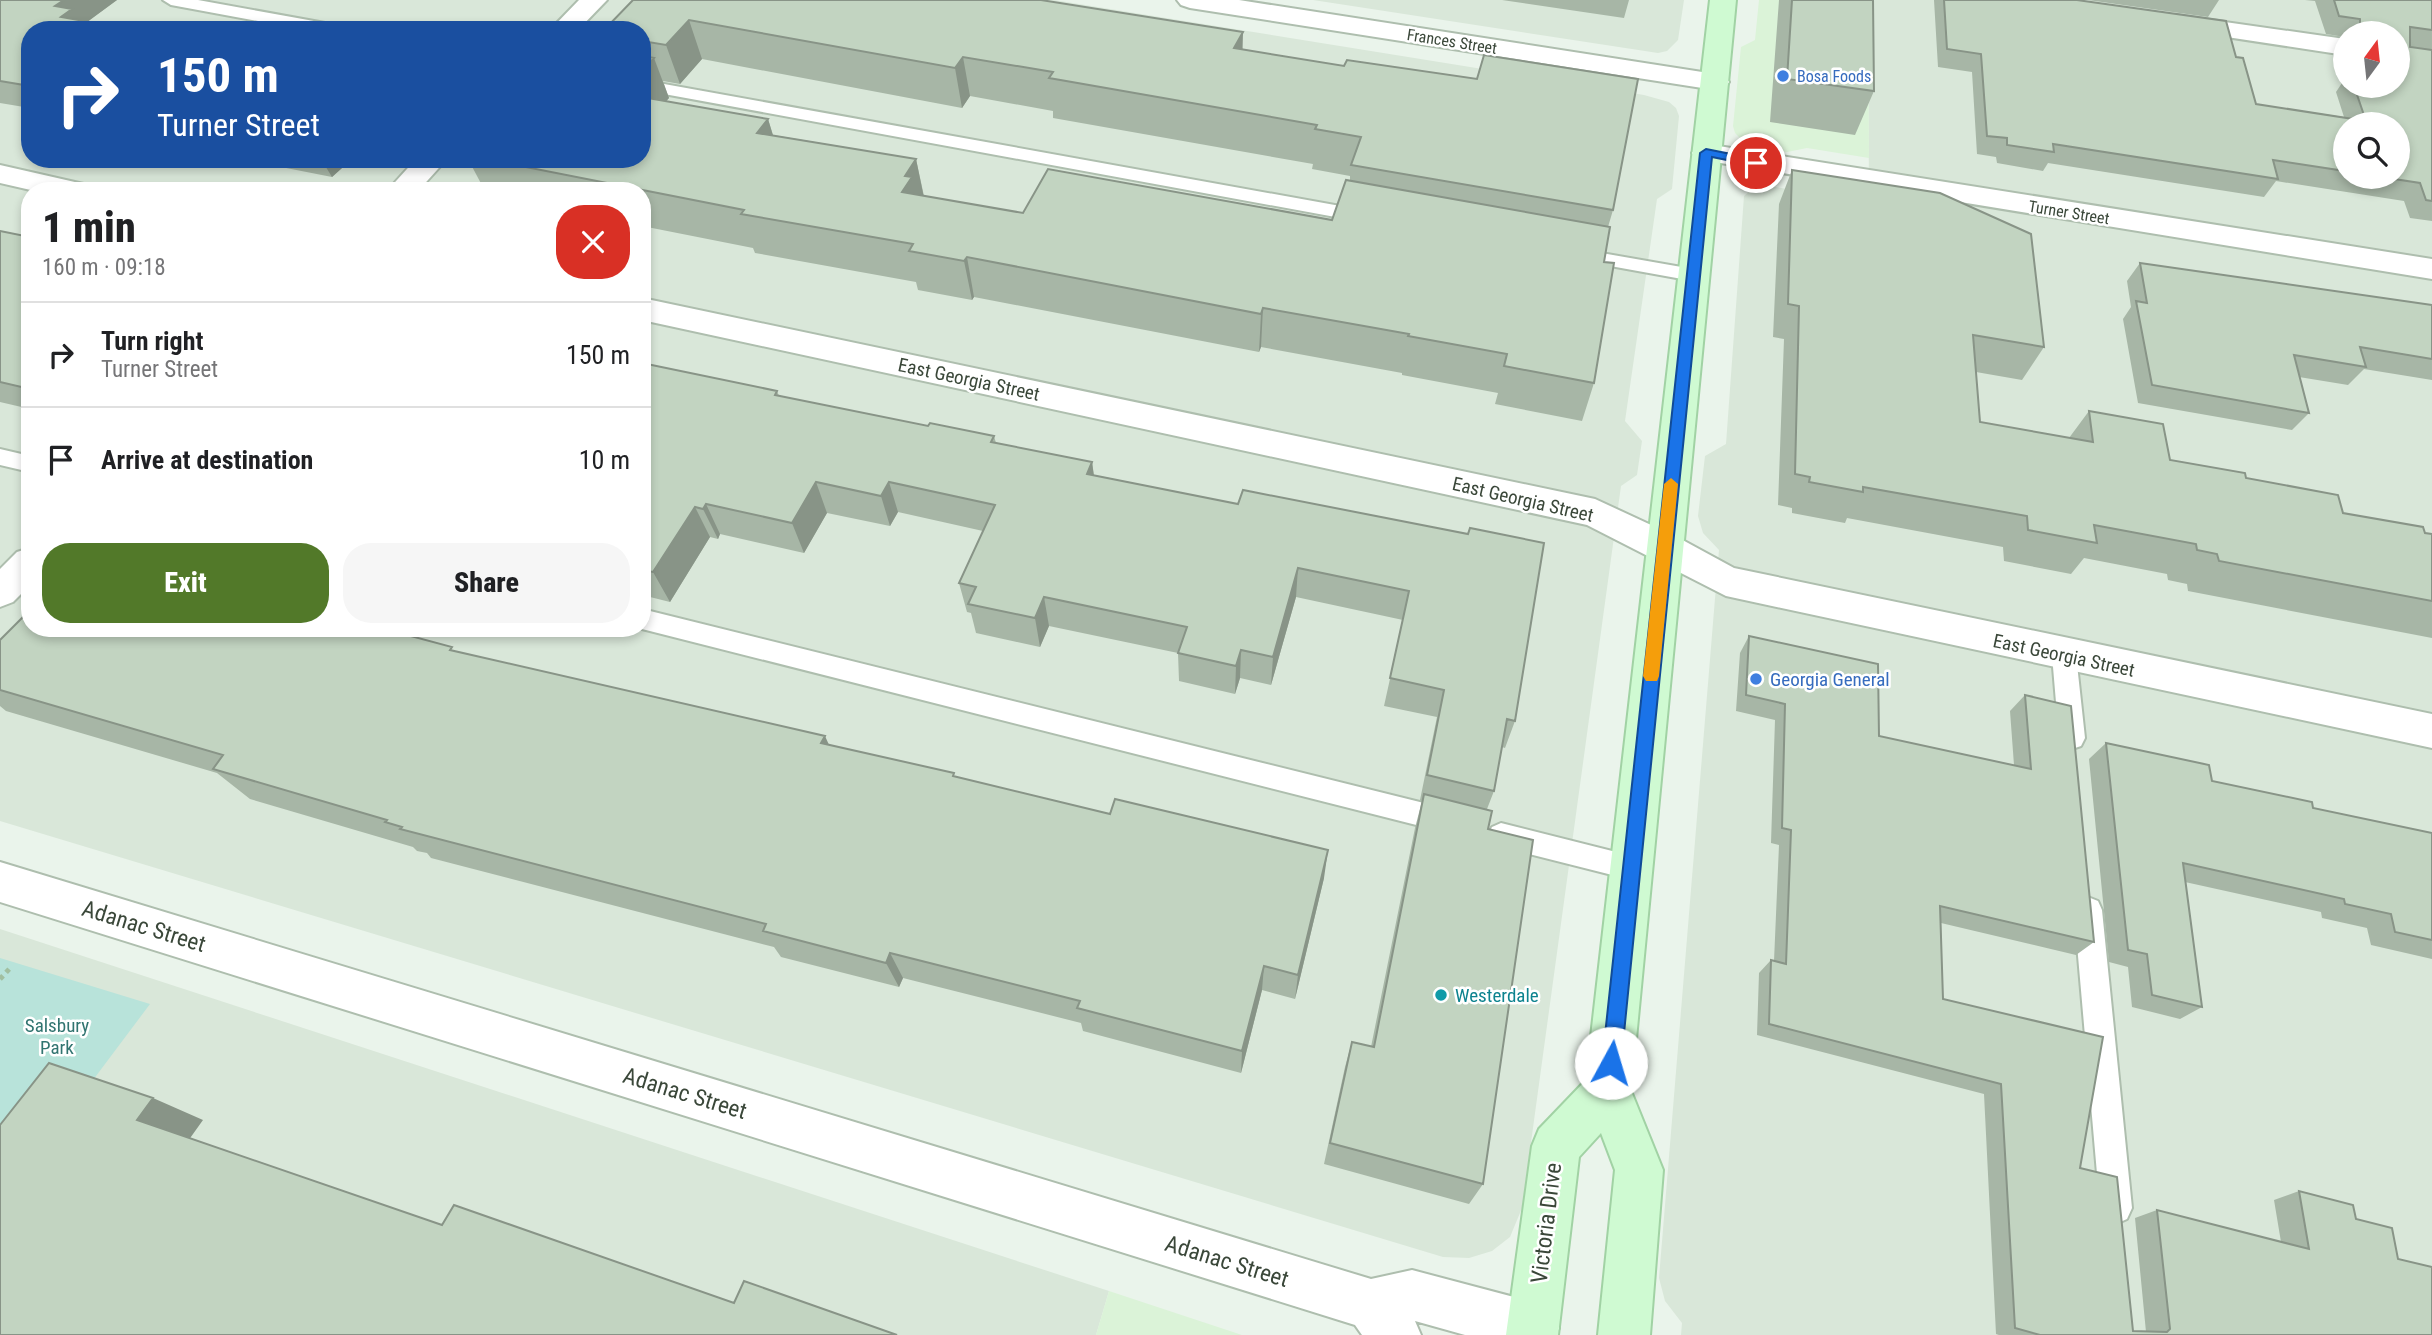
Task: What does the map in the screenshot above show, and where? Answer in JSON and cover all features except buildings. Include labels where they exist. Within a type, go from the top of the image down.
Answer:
[{"type":"street","points":[[572,21],[594,0]]},
{"type":"street","name":"Frances Street","points":[[1190,0],[1715,82]]},
{"type":"street","points":[[1624,1335],[1639,1170],[1608,1091],[1723,0]]},
{"type":"street","points":[[2152,20],[2333,45]]},
{"type":"street","name":"Turner Street","points":[[1706,153],[2432,270]]},
{"type":"street","points":[[410,182],[424,168]]},
{"type":"street","points":[[0,174],[37,182]]},
{"type":"street","name":"East Georgia Street","points":[[651,311],[1595,513],[1726,581],[2064,655],[2432,731]]},
{"type":"street","points":[[0,592],[21,571]]},
{"type":"street","name":"Adanac Street","points":[[0,882],[1383,1320],[1412,1295],[1532,1332]]},
{"type":"street","name":"Victoria Drive","points":[[1532,1332],[1556,1146],[1608,1091]]},
{"type":"lane","points":[[171,0],[286,21]]},
{"type":"lane","points":[[651,87],[1382,219]]},
{"type":"lane","points":[[1560,251],[1693,275]]},
{"type":"lane","points":[[0,457],[21,462]]},
{"type":"lane","points":[[651,621],[1632,868]]},
{"type":"lane","points":[[2064,655],[2074,758]]},
{"type":"lane","points":[[2085,882],[2119,1239]]},
{"type":"path","points":[[0,979],[12,966]]},
{"type":"shaded area","points":[[0,0],[1054,0],[1644,95],[1669,102],[1676,108],[1679,116],[1672,189],[1657,199],[1625,421],[1642,441],[1637,475],[1621,486],[1522,1208],[1510,1237],[1492,1251],[1469,1258],[1443,1257],[0,821]]},
{"type":"shaded area","points":[[1313,0],[1684,0],[1678,40],[1667,51],[1658,53]]},
{"type":"shaded area","points":[[1759,0],[1868,0],[1869,158],[1807,148],[1787,152],[1765,149],[1742,140],[1735,133],[1733,126],[1741,47],[1755,40]]},
{"type":"shaded area","points":[[1868,0],[2432,0],[2432,1335],[1681,1335],[1682,1323],[1665,1301],[1659,1278],[1719,550],[1703,533],[1698,516],[1705,456],[1726,444],[1744,196],[1756,186],[1869,202]]},
{"type":"shaded area","points":[[0,929],[1109,1291],[1096,1335],[0,1335]]},
{"type":"shaded area","points":[[1109,1291],[1242,1335],[1096,1335]]},
{"type":"green space","name":"Salsbury Park","points":[[0,958],[150,1004],[0,1204]]},
{"type":"slow traffic","points":[[1651,676],[1671,484]]},
{"type":"place","name":"Bosa Foods","points":[[1783,76]]},
{"type":"place","name":"Georgia General","points":[[1756,679]]},
{"type":"place","name":"Westerdale","points":[[1441,995]]},
{"type":"route","points":[[1611,1063],[1706,153],[1756,163]]}]
